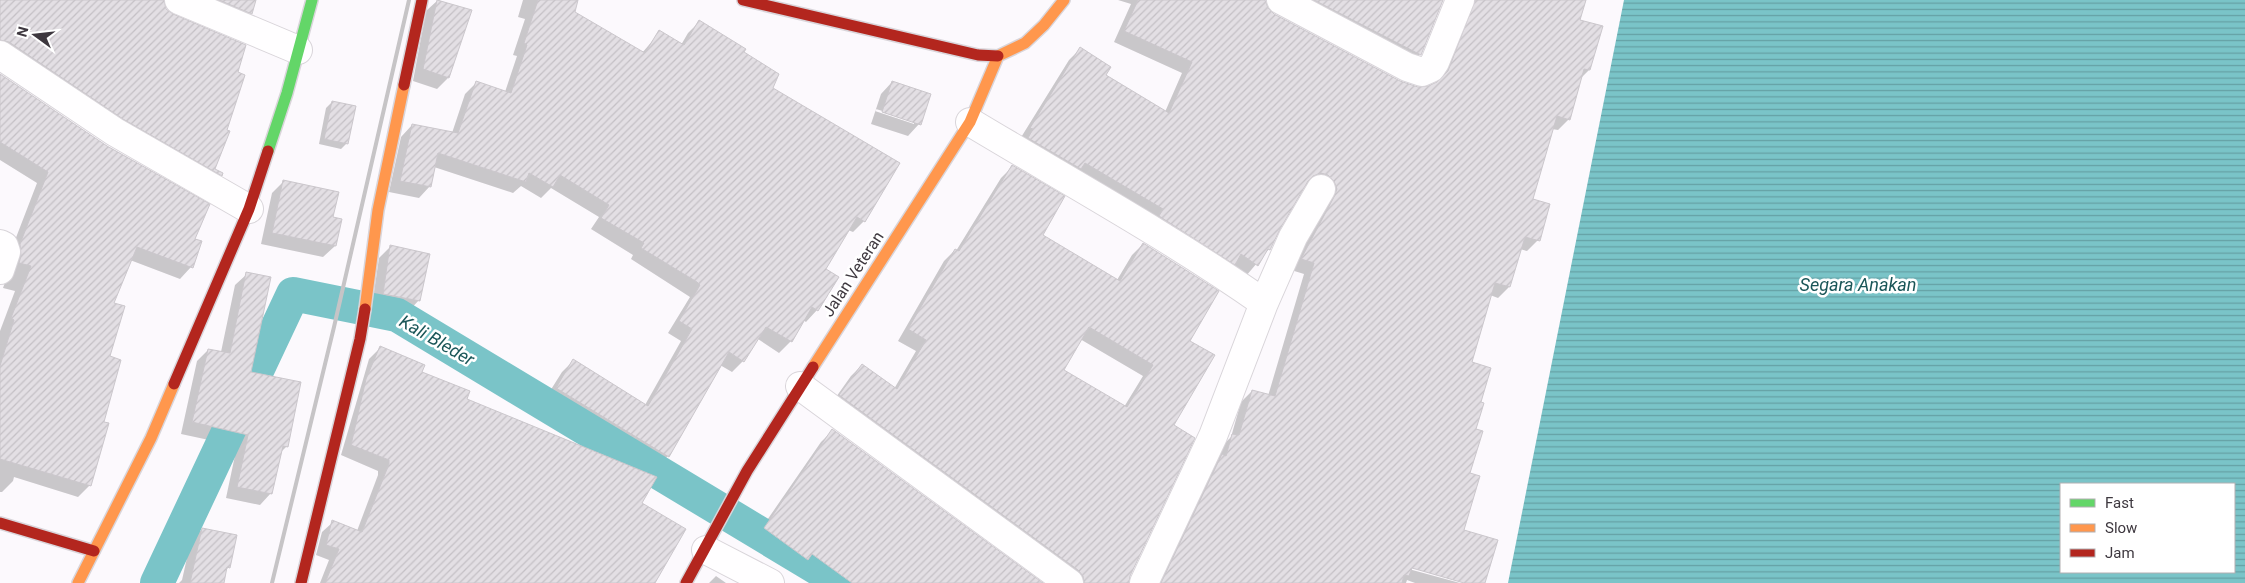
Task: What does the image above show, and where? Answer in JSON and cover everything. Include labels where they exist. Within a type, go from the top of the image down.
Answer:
[{"type":"street","points":[[179,0],[298,50]]},
{"type":"street","points":[[78,583],[151,438],[249,209],[286,93],[312,0]]},
{"type":"street","points":[[301,583],[360,339],[371,272],[378,210],[422,0]]},
{"type":"street","points":[[743,0],[978,55],[998,56],[1025,43],[1044,25],[1064,0]]},
{"type":"street","points":[[1281,0],[1407,67],[1422,72],[1431,68],[1435,62],[1460,0]]},
{"type":"street","points":[[0,55],[115,132],[249,209]]},
{"type":"street","name":"Jalan Veteran","points":[[686,583],[747,472],[800,386],[970,122],[998,56]]},
{"type":"street","points":[[970,122],[1156,232],[1264,302]]},
{"type":"street","points":[[1144,583],[1212,436],[1264,302],[1293,237],[1321,189]]},
{"type":"street","points":[[0,244],[4,246],[6,254],[0,270]]},
{"type":"street","points":[[800,386],[1070,583]]},
{"type":"street","points":[[0,523],[94,551]]},
{"type":"street","points":[[708,546],[770,583]]},
{"type":"water","name":"Segara Anakan","points":[[1624,0],[2245,0],[2245,583],[1508,583]]},
{"type":"building","points":[[0,0],[164,0],[166,9],[173,14],[246,45],[238,72],[245,75],[227,130],[230,131],[215,169],[223,173],[222,176],[123,119],[9,42],[0,40]]},
{"type":"building","points":[[219,0],[256,0],[252,14]]},
{"type":"building","points":[[437,0],[472,10],[449,78],[423,69]]},
{"type":"building","points":[[538,0],[578,0],[575,12],[645,53],[659,30],[684,45],[699,20],[746,49],[744,52],[779,74],[773,88],[900,163],[865,222],[857,217],[826,269],[839,277],[818,311],[812,307],[792,342],[766,327],[744,362],[729,352],[669,457],[556,388],[573,359],[648,406],[692,329],[679,321],[700,285],[641,248],[644,243],[601,218],[609,205],[560,175],[553,187],[529,173],[526,182],[438,153],[431,187],[400,181],[412,124],[458,133],[476,81],[511,93],[527,45],[524,43]]},
{"type":"building","points":[[1138,0],[1265,0],[1268,8],[1274,14],[1400,81],[1418,87],[1428,86],[1437,82],[1448,71],[1475,0],[1586,0],[1580,20],[1603,26],[1590,70],[1584,69],[1570,120],[1557,116],[1533,199],[1550,204],[1540,241],[1525,237],[1510,287],[1495,283],[1472,362],[1491,368],[1481,402],[1484,403],[1476,429],[1483,431],[1470,473],[1480,476],[1464,530],[1498,540],[1485,583],[1464,583],[1412,568],[1409,576],[1404,575],[1402,583],[1161,583],[1222,454],[1226,456],[1232,434],[1239,435],[1252,390],[1275,396],[1314,263],[1301,259],[1337,189],[1334,181],[1328,175],[1321,173],[1313,176],[1308,181],[1280,229],[1270,250],[1268,249],[1258,266],[1241,254],[1235,265],[1159,216],[1163,209],[1085,163],[1081,169],[1028,138],[1033,129],[1030,128],[1080,47],[1111,67],[1106,75],[1169,113],[1192,62],[1124,31]]},
{"type":"building","points":[[1314,0],[1443,0],[1421,55]]},
{"type":"building","points":[[0,74],[107,146],[210,204],[195,239],[202,241],[193,268],[137,247],[114,303],[125,306],[110,356],[121,360],[104,422],[109,423],[91,486],[0,459],[0,366],[14,320],[11,318],[31,266],[19,263],[21,256],[20,244],[48,172],[0,142]]},
{"type":"building","points":[[892,81],[931,94],[921,125],[882,112]]},
{"type":"building","points":[[332,101],[356,106],[348,144],[324,139]]},
{"type":"building","points":[[1012,165],[1065,196],[1043,235],[1120,281],[1143,243],[1219,291],[1190,341],[1215,355],[1174,425],[1195,438],[1130,576],[1129,583],[1084,583],[1083,576],[1078,570],[839,395],[862,364],[897,389],[926,340],[908,329],[955,249],[959,251]],"holes":[[[1089,327],[1153,365],[1127,407],[1064,370]]]},
{"type":"building","points":[[283,180],[339,192],[333,217],[342,219],[336,246],[272,233]]},
{"type":"building","points":[[390,245],[430,254],[420,301],[383,294]]},
{"type":"building","points":[[246,272],[271,277],[251,372],[301,382],[288,447],[283,446],[272,494],[237,487],[248,435],[192,422],[208,349],[230,353]]},
{"type":"building","points":[[380,346],[425,365],[422,372],[470,391],[467,399],[657,477],[642,503],[686,529],[655,583],[325,583],[339,549],[326,545],[332,520],[362,532],[389,464],[389,460],[351,445],[366,379]]},
{"type":"building","points":[[832,429],[1043,583],[852,583],[812,554],[808,560],[764,528]]},
{"type":"building","points":[[202,528],[237,535],[230,568],[227,567],[224,583],[190,583]]},
{"type":"waterway","name":"Kali Bleder","points":[[157,583],[293,294],[397,315],[842,583]]},
{"type":"railway","points":[[272,583],[334,327],[409,0]]},
{"type":"traffic: fast","points":[[268,151],[287,93],[312,0]]},
{"type":"traffic: slow","points":[[813,367],[970,122],[998,56],[1025,43],[1044,25],[1064,0]]},
{"type":"traffic: slow","points":[[365,309],[378,210],[404,85]]},
{"type":"traffic: slow","points":[[78,583],[151,438],[174,384]]},
{"type":"traffic: jam","points":[[404,85],[422,0]]},
{"type":"traffic: jam","points":[[743,0],[978,55],[998,56]]},
{"type":"traffic: jam","points":[[174,384],[249,209],[268,151]]},
{"type":"traffic: jam","points":[[301,583],[360,339],[365,309]]},
{"type":"traffic: jam","points":[[686,583],[747,471],[813,367]]},
{"type":"traffic: jam","points":[[0,523],[94,551]]}]
